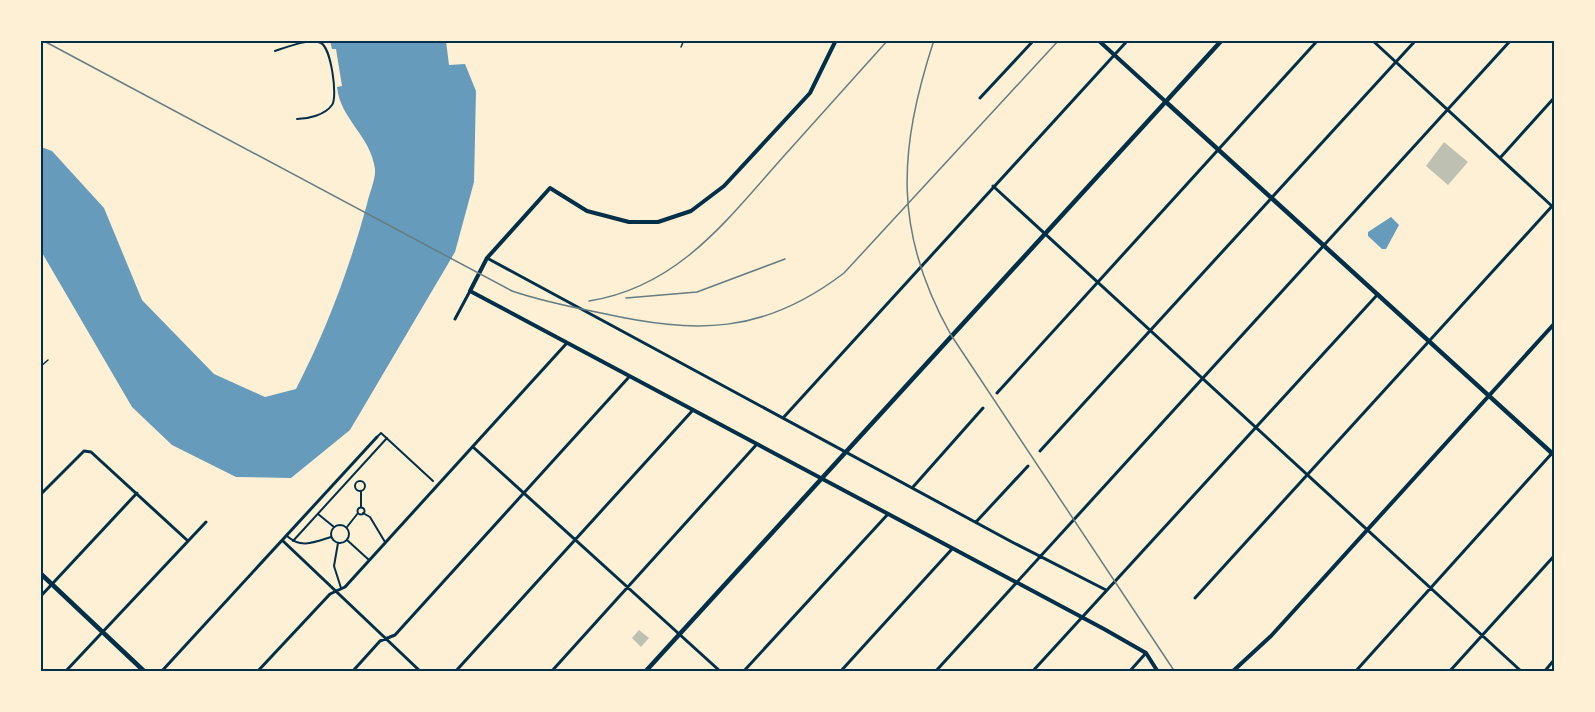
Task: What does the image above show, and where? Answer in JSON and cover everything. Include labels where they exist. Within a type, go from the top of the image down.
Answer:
[{"type":"main road","points":[[645,672],[1222,40]]},
{"type":"main road","points":[[1166,102],[1554,453]]},
{"type":"main road","points":[[40,573],[145,672]]},
{"type":"street","points":[[455,320],[487,258],[550,188],[587,211],[629,222],[658,222],[673,218],[707,201],[810,93],[836,40]]},
{"type":"street","points":[[980,98],[1034,40]]},
{"type":"street","points":[[1098,40],[1166,102]]},
{"type":"street","points":[[783,418],[1128,40]]},
{"type":"street","points":[[997,393],[1318,40]]},
{"type":"street","points":[[1195,598],[1554,206],[1372,40]]},
{"type":"street","points":[[1040,451],[1416,40]]},
{"type":"street","points":[[935,672],[1511,40]]},
{"type":"street","points":[[275,51],[315,42],[323,44],[329,51],[335,97],[332,106],[321,113],[297,120]]},
{"type":"street","points":[[1500,158],[1554,98]]},
{"type":"street","points":[[993,186],[1368,528],[1522,672]]},
{"type":"street","points":[[487,258],[1106,590]]},
{"type":"street","points":[[470,291],[1146,653],[1158,672]]},
{"type":"street","points":[[1032,672],[1378,294]]},
{"type":"street","points":[[1232,672],[1271,636],[1554,324]]},
{"type":"street","points":[[257,672],[330,594],[342,588],[369,560],[566,344]]},
{"type":"street","points":[[352,672],[380,641],[394,635],[630,375]]},
{"type":"street","points":[[913,488],[983,408]]},
{"type":"street","points":[[455,672],[693,410]]},
{"type":"street","points":[[161,672],[381,433],[433,481]]},
{"type":"street","points":[[293,541],[387,438]]},
{"type":"street","points":[[551,672],[757,444]]},
{"type":"street","points":[[473,447],[721,672]]},
{"type":"street","points":[[40,495],[84,451],[92,452],[188,541]]},
{"type":"street","points":[[1355,672],[1430,586],[1554,453]]},
{"type":"street","points":[[976,522],[1028,466]]},
{"type":"street","points":[[361,491],[363,513]]},
{"type":"street","points":[[40,597],[137,493]]},
{"type":"street","points":[[346,527],[361,507]]},
{"type":"street","points":[[358,513],[370,517],[385,543]]},
{"type":"street","points":[[743,672],[888,513]]},
{"type":"street","points":[[318,514],[334,527]]},
{"type":"street","points":[[65,672],[206,522]]},
{"type":"street","points":[[331,537],[334,527],[339,524],[346,527],[350,534],[347,540],[338,543]]},
{"type":"street","points":[[287,536],[293,541],[307,544],[331,537]]},
{"type":"street","points":[[331,537],[338,543]]},
{"type":"street","points":[[283,540],[421,672]]},
{"type":"street","points":[[347,540],[369,560]]},
{"type":"street","points":[[338,543],[334,566],[342,588]]},
{"type":"street","points":[[840,672],[952,549]]},
{"type":"street","points":[[1449,672],[1554,556]]},
{"type":"street","points":[[1129,672],[1146,653]]},
{"type":"street","points":[[1544,672],[1554,660]]},
{"type":"lane","points":[[681,47],[684,40]]},
{"type":"lane","points":[[40,367],[48,360]]},
{"type":"water","points":[[330,41],[446,41],[449,65],[465,64],[476,91],[474,182],[455,252],[350,430],[291,478],[236,477],[172,445],[132,407],[41,251],[41,147],[52,151],[104,208],[142,300],[214,374],[265,397],[296,389],[327,322],[345,275],[375,173],[368,147],[339,98],[337,87],[342,86],[336,49],[332,49]]},
{"type":"water","points":[[1391,217],[1399,225],[1386,249],[1382,249],[1368,236],[1368,232]]},
{"type":"building","points":[[1444,142],[1468,162],[1448,185],[1426,166]]},
{"type":"building","points":[[639,630],[649,638],[641,647],[632,638]]},
{"type":"railway","points":[[42,40],[512,291],[556,304],[635,320],[698,326],[728,324],[757,318],[785,308],[814,293],[844,273],[1059,40]]},
{"type":"railway","points":[[810,40],[849,40]]},
{"type":"railway","points":[[589,301],[621,293],[649,281],[675,266],[698,247],[742,204],[888,40]]},
{"type":"railway","points":[[934,40],[913,118],[908,155],[907,191],[911,226],[919,261],[932,297],[951,335],[1175,672]]},
{"type":"railway","points":[[626,298],[697,292],[785,259]]}]
